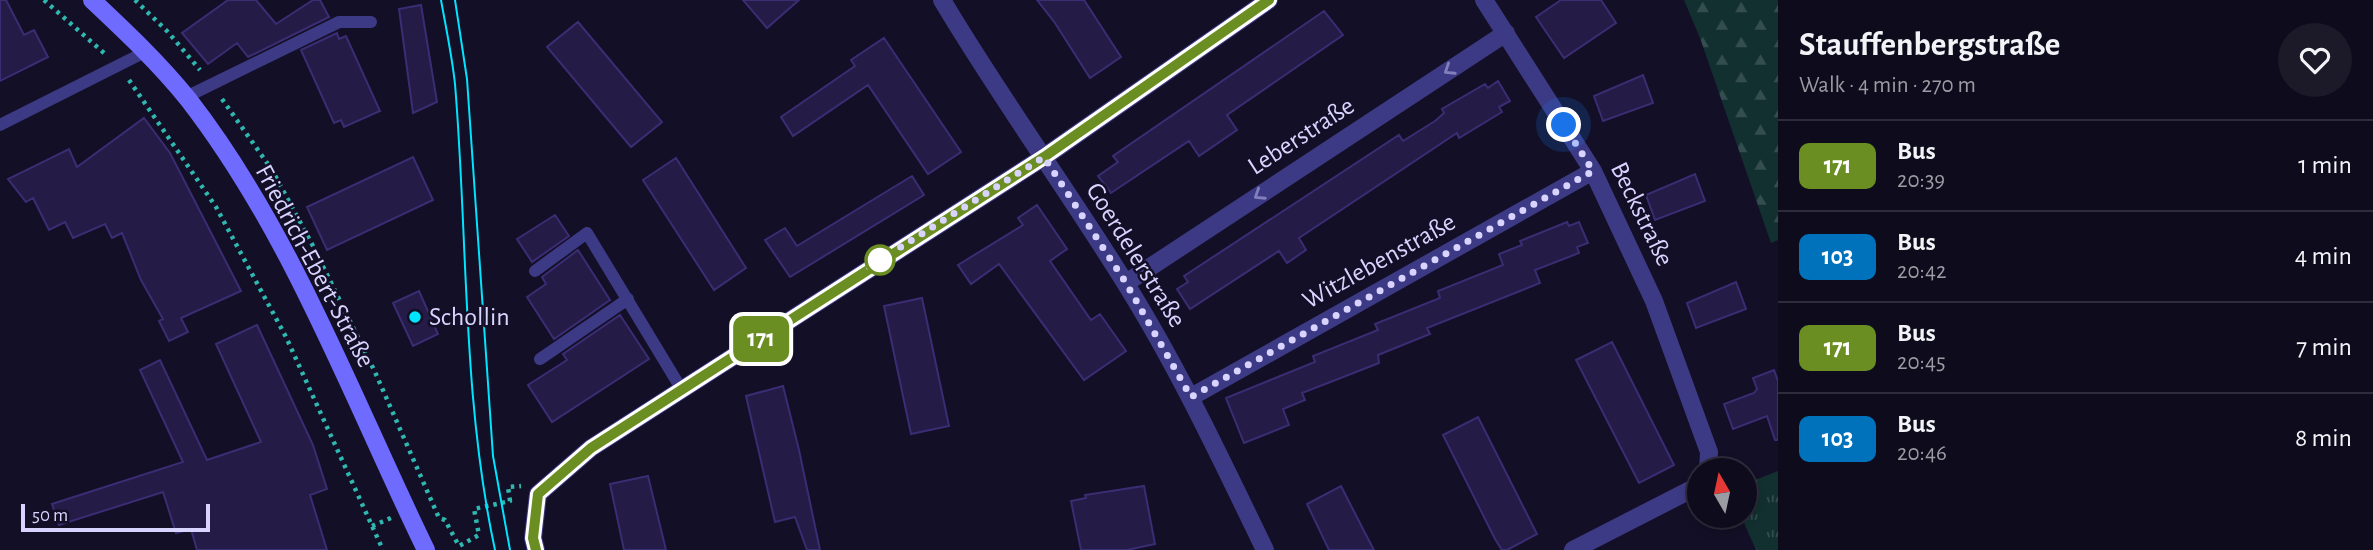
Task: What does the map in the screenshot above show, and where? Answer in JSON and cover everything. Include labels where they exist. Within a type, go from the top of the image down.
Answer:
[{"type":"main road","name":"Friedrich-Ebert-Straße","points":[[92,0],[147,51],[186,97],[265,215],[426,550]]},
{"type":"street","name":"Goerdelerstraße","points":[[942,0],[981,66],[1126,283],[1191,397],[1265,550]]},
{"type":"street","points":[[536,550],[533,538],[538,494],[591,448],[1044,157],[1269,0]]},
{"type":"street","name":"Beckstraße","points":[[1484,0],[1593,171],[1654,301],[1709,452],[1709,458]]},
{"type":"street","name":"Leberstraße","points":[[1126,283],[1506,33]]},
{"type":"street","name":"Witzlebenstraße","points":[[1191,397],[1593,171]]},
{"type":"street","points":[[1573,550],[1687,492]]},
{"type":"lane","points":[[186,97],[339,22],[371,22]]},
{"type":"lane","points":[[0,125],[147,51]]},
{"type":"lane","points":[[535,271],[587,233],[682,390]]},
{"type":"lane","points":[[540,359],[628,299]]},
{"type":"path","points":[[44,0],[118,65],[216,207],[286,337],[383,550]]},
{"type":"path","points":[[439,518],[445,520],[459,546],[479,536],[474,509],[510,501],[508,486],[519,485],[538,494]]},
{"type":"green space","points":[[1684,0],[1778,0],[1778,240],[1771,243],[1700,38]]},
{"type":"green space","points":[[1778,471],[1778,550],[1756,550],[1746,528],[1757,528],[1757,479]]},
{"type":"building","points":[[0,0],[6,0],[24,35],[34,30],[48,57],[0,81]]},
{"type":"building","points":[[228,0],[256,0],[276,24],[313,0],[320,0],[329,17],[248,57],[237,43],[208,64],[182,33]]},
{"type":"building","points":[[743,0],[799,0],[767,28]]},
{"type":"building","points":[[1037,0],[1084,0],[1121,57],[1090,78]]},
{"type":"building","points":[[1561,0],[1601,0],[1616,23],[1564,58],[1536,17]]},
{"type":"building","points":[[421,5],[437,102],[413,113],[399,9]]},
{"type":"building","points":[[1324,11],[1343,35],[1227,115],[1237,130],[1199,156],[1189,141],[1111,193],[1098,176],[1118,162],[1113,156]]},
{"type":"building","points":[[578,22],[662,122],[631,147],[547,47]]},
{"type":"building","points":[[337,33],[339,39],[346,36],[380,111],[344,127],[341,120],[334,123],[301,50]]},
{"type":"building","points":[[884,38],[961,152],[928,174],[868,85],[793,136],[781,117],[855,66],[851,60]]},
{"type":"building","points":[[1643,75],[1653,103],[1603,121],[1594,96]]},
{"type":"building","points":[[1498,81],[1510,101],[1499,107],[1502,112],[1459,138],[1457,133],[1299,238],[1306,250],[1287,263],[1279,251],[1190,309],[1177,289],[1188,282],[1184,276],[1399,135],[1403,141],[1435,121],[1444,113],[1442,109],[1485,84],[1488,88]]},
{"type":"building","points":[[144,118],[170,153],[241,291],[181,318],[188,332],[169,341],[159,321],[163,319],[141,280],[122,233],[112,238],[105,224],[73,238],[65,222],[49,230],[33,198],[26,202],[8,179],[69,149],[77,167]]},
{"type":"building","points":[[413,157],[433,200],[327,250],[307,207]]},
{"type":"building","points":[[676,158],[746,268],[714,290],[643,180]]},
{"type":"building","points":[[1695,174],[1705,201],[1655,220],[1646,195]]},
{"type":"building","points":[[912,176],[924,195],[790,277],[765,240],[785,228],[797,246]]},
{"type":"building","points":[[1037,205],[1067,249],[1050,261],[1091,320],[1100,314],[1126,351],[1084,380],[999,264],[971,284],[958,265],[1023,225],[1018,218]]},
{"type":"building","points":[[555,215],[569,236],[532,262],[517,239]]},
{"type":"building","points":[[1567,222],[1569,226],[1579,222],[1588,243],[1577,247],[1579,253],[1535,270],[1540,283],[1427,328],[1430,334],[1378,355],[1379,363],[1302,393],[1305,400],[1283,409],[1289,425],[1244,443],[1226,398],[1315,362],[1313,356],[1378,330],[1375,324],[1440,298],[1438,291],[1503,265],[1499,254],[1522,245],[1520,241]]},
{"type":"building","points":[[578,250],[610,300],[554,339],[527,297],[546,284],[542,277]]},
{"type":"building","points":[[1736,282],[1746,309],[1696,328],[1687,303]]},
{"type":"building","points":[[419,291],[438,334],[413,346],[393,303]]},
{"type":"building","points":[[922,298],[949,426],[911,434],[884,306]]},
{"type":"building","points":[[620,315],[649,359],[552,422],[528,385],[567,360],[563,354]]},
{"type":"building","points":[[257,325],[313,445],[327,489],[310,495],[327,550],[197,550],[191,529],[176,533],[163,492],[59,525],[52,504],[183,462],[140,370],[160,360],[207,460],[261,442],[216,344]]},
{"type":"building","points":[[1612,342],[1674,465],[1639,483],[1576,360]]},
{"type":"building","points":[[1774,370],[1778,381],[1778,440],[1775,440],[1767,416],[1733,429],[1724,404],[1754,393],[1757,389],[1753,378]]},
{"type":"building","points":[[783,386],[820,550],[807,550],[795,517],[775,522],[746,396]]},
{"type":"building","points":[[1478,417],[1537,534],[1507,550],[1502,550],[1495,539],[1443,435]]},
{"type":"building","points":[[648,476],[666,550],[624,550],[610,484]]},
{"type":"building","points":[[1144,486],[1155,544],[1127,550],[1081,550],[1071,501],[1086,498],[1085,495]]},
{"type":"building","points":[[1341,486],[1374,550],[1329,550],[1307,504]]},
{"type":"tram line","points":[[441,0],[455,84],[471,376],[484,492],[495,550]]},
{"type":"tram line","points":[[455,0],[467,79],[493,456],[510,550]]},
{"type":"bus line","name":"171","points":[[536,550],[533,538],[538,494],[591,448],[1044,157],[1269,0]]},
{"type":"place","name":"Schollin","points":[[415,317]]},
{"type":"route","points":[[880,260],[869,267],[1044,157],[1126,283],[1191,397],[1593,171],[1564,125]]}]
